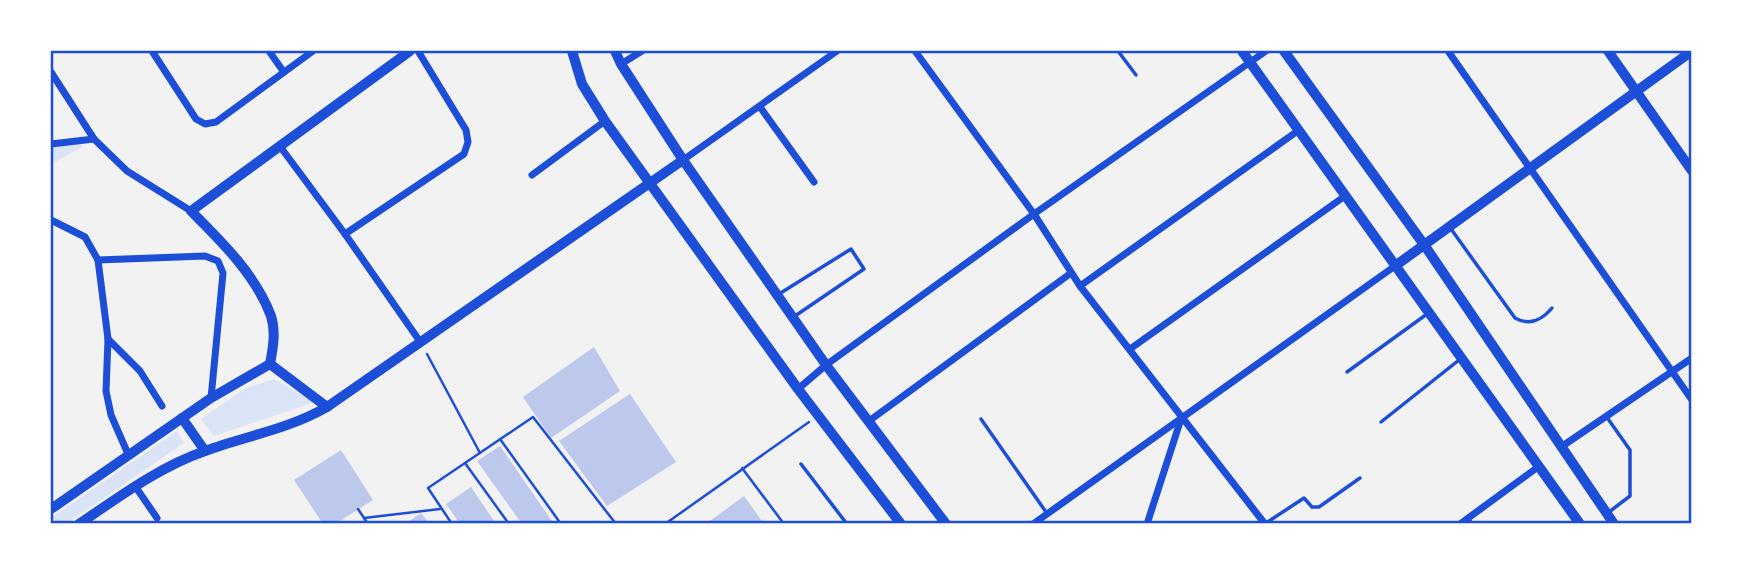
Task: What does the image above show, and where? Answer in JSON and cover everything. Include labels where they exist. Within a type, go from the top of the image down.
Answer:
[{"type":"main road","points":[[572,51],[582,84],[605,121],[797,389],[901,524]]},
{"type":"main road","points":[[615,51],[683,160],[777,295],[826,365],[946,524]]},
{"type":"main road","points":[[1242,51],[1580,524]]},
{"type":"main road","points":[[1284,51],[1425,246],[1614,524]]},
{"type":"street","points":[[152,51],[196,119],[205,124],[216,122],[313,51]]},
{"type":"street","points":[[269,51],[284,71]]},
{"type":"street","points":[[191,211],[410,51]]},
{"type":"street","points":[[345,234],[464,154],[468,142],[466,130],[418,51]]},
{"type":"street","points":[[621,64],[642,51]]},
{"type":"street","points":[[79,524],[164,469],[205,451],[312,416],[327,407],[651,184],[837,51]]},
{"type":"street","points":[[915,51],[1034,214],[1080,286],[1264,524]]},
{"type":"street","points":[[797,389],[1034,214],[1266,51]]},
{"type":"street","points":[[1448,51],[1692,400]]},
{"type":"street","points":[[1608,51],[1692,171]]},
{"type":"street","points":[[1033,524],[1425,246],[1692,51]]},
{"type":"street","points":[[51,72],[94,139],[127,171],[191,211],[219,239],[251,279],[271,316],[275,342],[271,364]]},
{"type":"street","points":[[760,107],[814,182]]},
{"type":"street","points":[[532,175],[605,121]]},
{"type":"street","points":[[1080,286],[1299,130]]},
{"type":"street","points":[[51,144],[94,139]]},
{"type":"street","points":[[279,145],[421,343]]},
{"type":"street","points":[[1130,349],[1345,196]]},
{"type":"street","points":[[51,220],[85,237],[98,260],[108,339],[106,391],[111,415],[128,454]]},
{"type":"street","points":[[98,260],[205,256],[218,261],[223,273],[211,398]]},
{"type":"street","points":[[869,421],[1071,273]]},
{"type":"street","points":[[108,339],[140,371],[162,406]]},
{"type":"street","points":[[1561,447],[1692,358]]},
{"type":"street","points":[[51,509],[211,398],[271,364]]},
{"type":"street","points":[[271,364],[327,407]]},
{"type":"street","points":[[182,418],[205,451]]},
{"type":"street","points":[[1147,524],[1181,419]]},
{"type":"street","points":[[1460,524],[1470,521],[1538,467]]},
{"type":"street","points":[[135,486],[157,519]]},
{"type":"lane","points":[[1118,51],[1136,75]]},
{"type":"lane","points":[[1450,227],[1515,318],[1521,322],[1532,321],[1545,316],[1552,308]]},
{"type":"lane","points":[[777,295],[851,249],[864,269],[793,317]]},
{"type":"lane","points":[[1348,372],[1428,313]]},
{"type":"lane","points":[[1381,422],[1461,358]]},
{"type":"lane","points":[[1606,416],[1630,450],[1630,496],[1607,513]]},
{"type":"lane","points":[[981,419],[1047,514]]},
{"type":"lane","points":[[800,464],[847,524]]},
{"type":"lane","points":[[1264,524],[1304,498],[1312,507],[1319,507],[1360,478]]},
{"type":"path","points":[[421,343],[480,453]]},
{"type":"path","points":[[666,524],[818,416]]},
{"type":"path","points":[[452,524],[428,488],[533,417],[616,524]]},
{"type":"path","points":[[500,439],[561,524]]},
{"type":"path","points":[[465,463],[509,524]]},
{"type":"path","points":[[742,468],[784,524]]},
{"type":"path","points":[[358,509],[365,519]]},
{"type":"path","points":[[361,524],[365,519],[441,509]]},
{"type":"shaded area","points":[[79,142],[83,147],[51,164],[51,146]]},
{"type":"shaded area","points":[[274,379],[315,402],[214,436],[201,419],[246,388]]},
{"type":"shaded area","points":[[177,431],[184,443],[66,524],[51,524],[51,518]]},
{"type":"building","points":[[594,347],[620,391],[551,438],[523,397]]},
{"type":"building","points":[[630,394],[676,462],[607,506],[559,441]]},
{"type":"building","points":[[500,446],[554,524],[522,524],[477,461]]},
{"type":"building","points":[[341,450],[373,500],[335,524],[323,524],[294,480]]},
{"type":"building","points":[[471,487],[496,524],[460,524],[446,504]]},
{"type":"building","points":[[744,496],[764,524],[706,524]]},
{"type":"building","points":[[421,513],[430,524],[405,524]]}]
